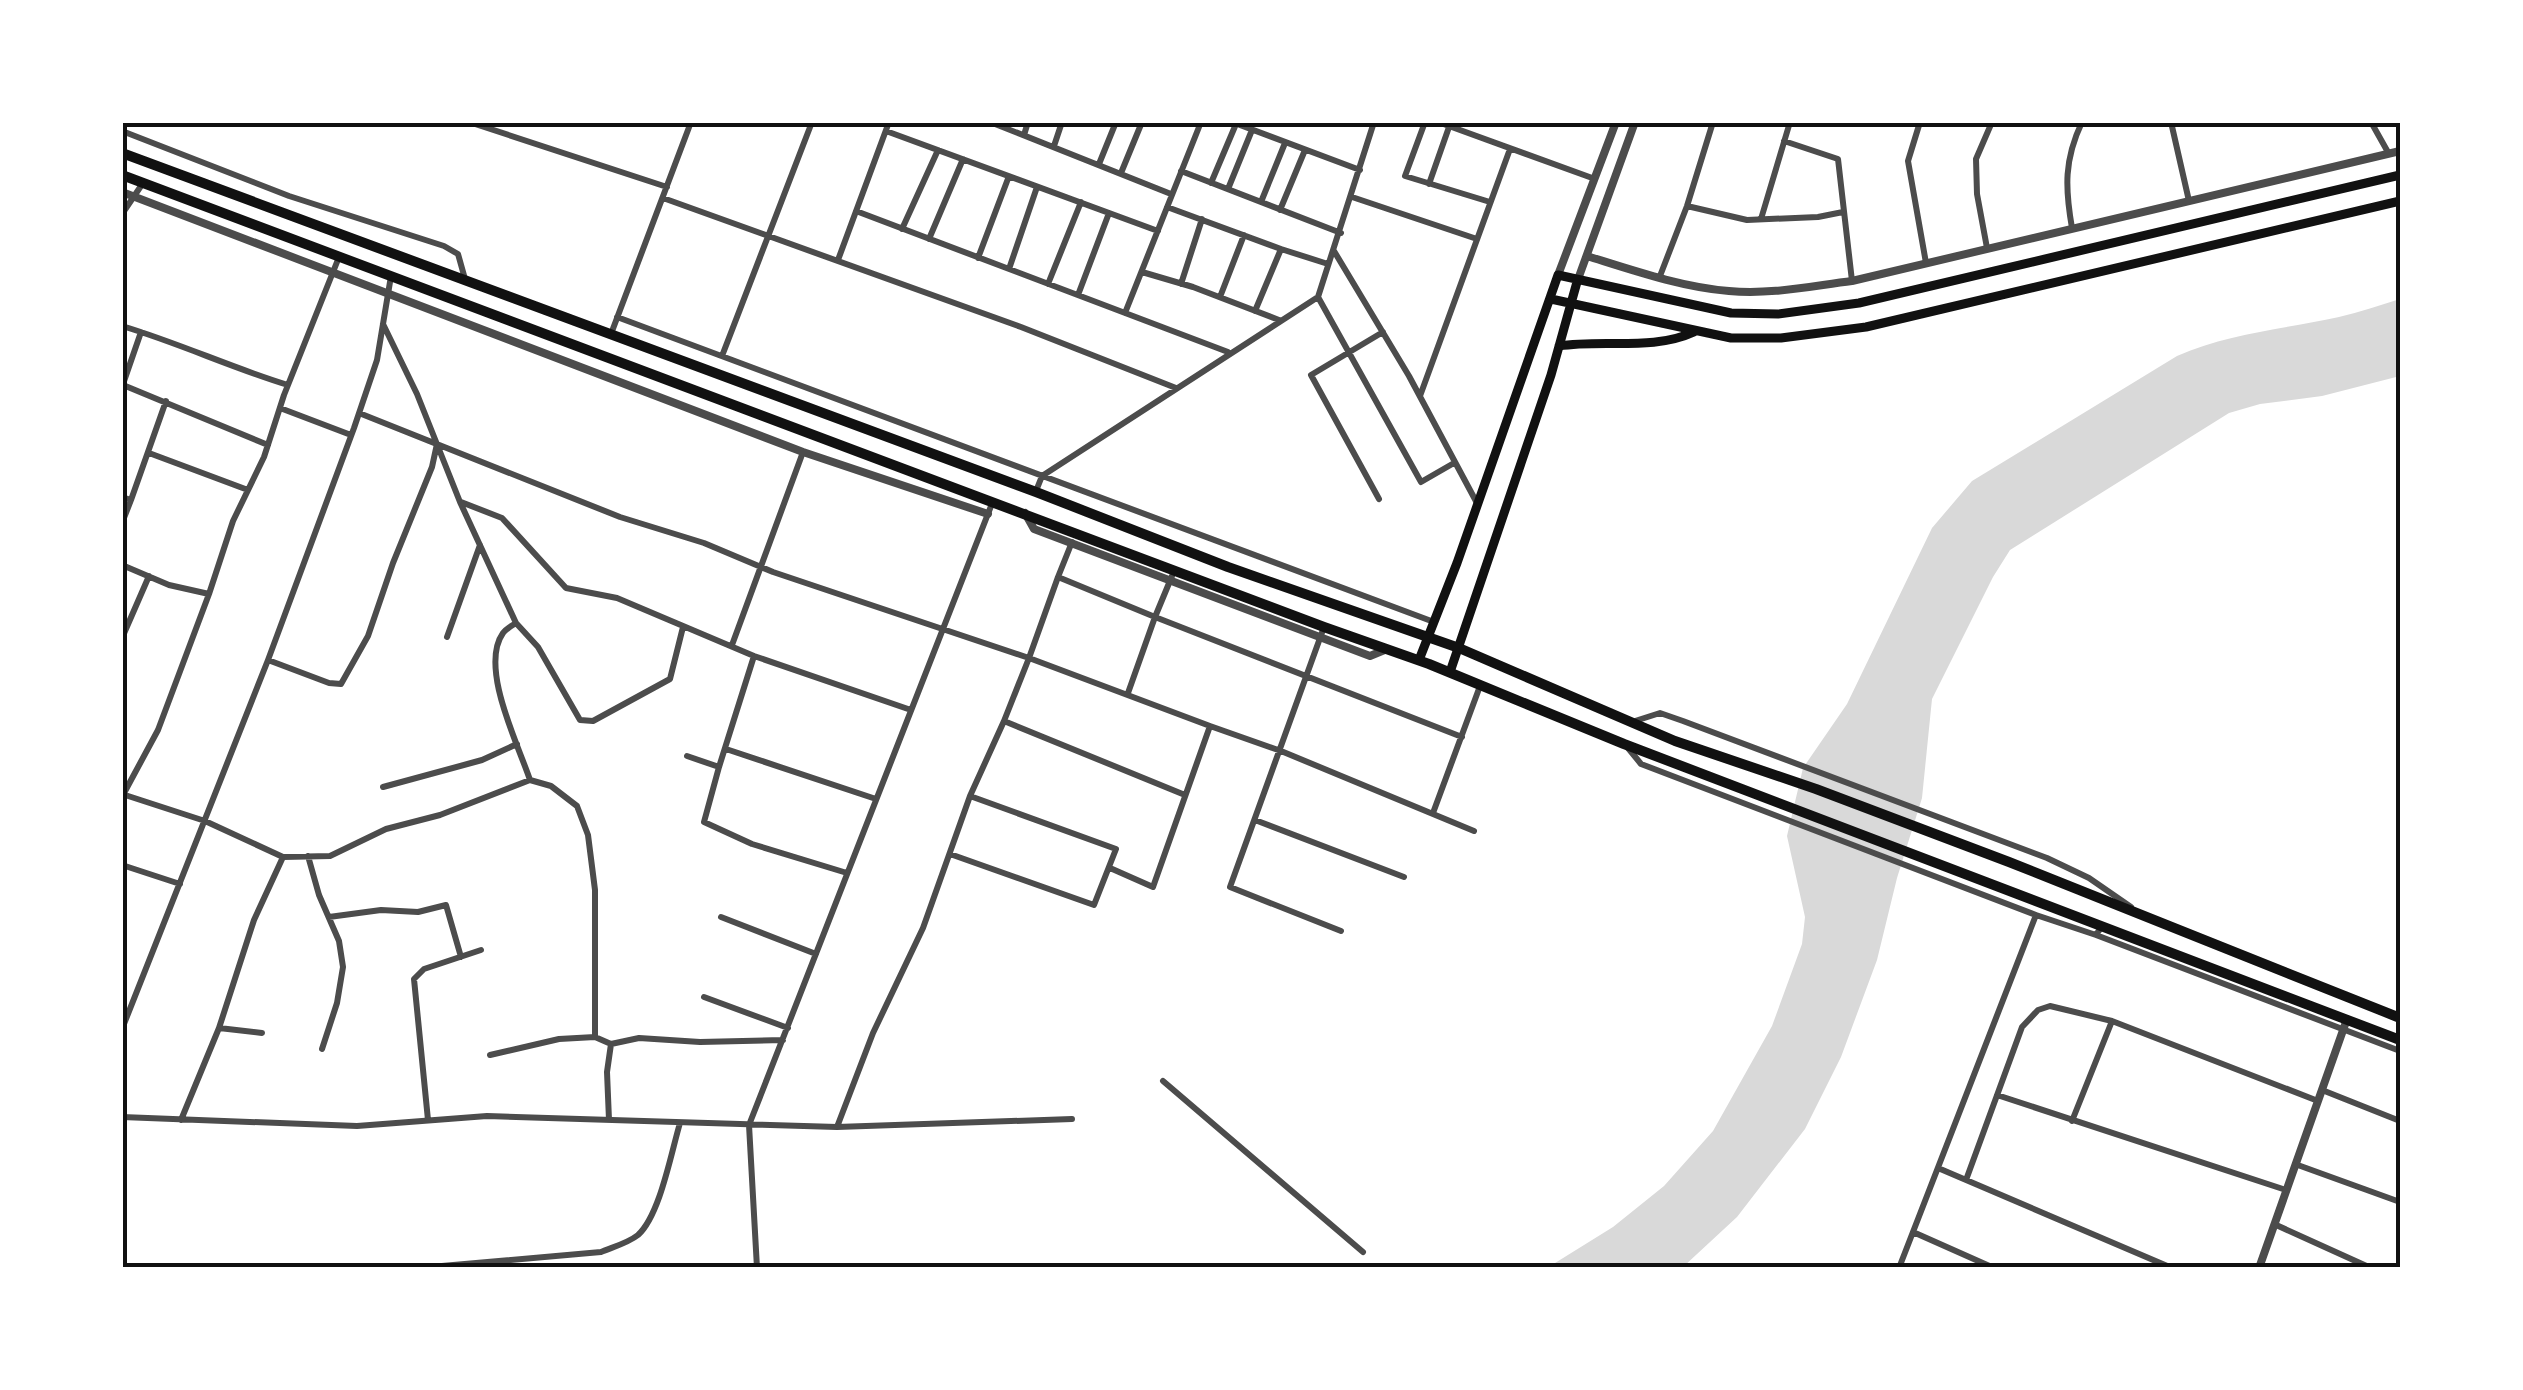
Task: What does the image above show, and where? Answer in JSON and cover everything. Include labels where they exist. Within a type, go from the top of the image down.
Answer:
[{"type":"highway","points":[[122,153],[1228,566],[1460,648],[1714,755],[2009,862],[2400,1018]]},
{"type":"highway","points":[[122,175],[1025,512],[1172,576],[1322,632],[1419,660],[1624,744],[2002,886],[2100,930],[2345,1024],[2400,1040]]},
{"type":"main road","points":[[1419,660],[1558,275],[1730,313],[1778,314],[1859,303],[2400,174]]},
{"type":"main road","points":[[1551,300],[1694,332],[1731,338],[1782,338],[1866,327],[2400,200]]},
{"type":"main road","points":[[1450,672],[1560,346],[1577,282]]},
{"type":"main road","points":[[1560,346],[1634,343],[1681,338],[1694,332]]},
{"type":"street","points":[[469,122],[667,186]]},
{"type":"street","points":[[610,335],[691,122]]},
{"type":"street","points":[[722,356],[812,122]]},
{"type":"street","points":[[990,122],[1170,194]]},
{"type":"street","points":[[1024,135],[1028,122]]},
{"type":"street","points":[[1054,146],[1062,122]]},
{"type":"street","points":[[1099,164],[1116,122]]},
{"type":"street","points":[[1121,173],[1142,122]]},
{"type":"street","points":[[1125,313],[1201,122]]},
{"type":"street","points":[[1036,492],[1042,476],[1318,297],[1374,122]]},
{"type":"street","points":[[1425,122],[1405,176],[1490,202]]},
{"type":"street","points":[[1438,122],[1595,179]]},
{"type":"street","points":[[1558,275],[1616,122]]},
{"type":"street","points":[[1577,282],[1636,122]]},
{"type":"street","points":[[1660,276],[1713,122]]},
{"type":"street","points":[[1761,219],[1790,122]]},
{"type":"street","points":[[1920,122],[1908,162],[1926,263]]},
{"type":"street","points":[[1987,248],[1977,194],[1976,159],[1992,122]]},
{"type":"street","points":[[2072,228],[2065,187],[2073,142],[2082,122]]},
{"type":"street","points":[[2371,122],[2389,154]]},
{"type":"street","points":[[1211,182],[1234,123],[1360,170]]},
{"type":"street","points":[[2172,123],[2189,202]]},
{"type":"street","points":[[838,260],[887,127],[938,150],[1158,231]]},
{"type":"street","points":[[1429,184],[1450,127]]},
{"type":"street","points":[[1228,189],[1252,130]]},
{"type":"street","points":[[122,131],[289,196],[444,246],[458,254],[465,279]]},
{"type":"street","points":[[1784,141],[1838,159],[1852,281]]},
{"type":"street","points":[[1260,202],[1285,142]]},
{"type":"street","points":[[1420,397],[1510,148]]},
{"type":"street","points":[[902,229],[938,150]]},
{"type":"street","points":[[1280,210],[1305,150]]},
{"type":"street","points":[[1586,256],[1730,291],[1773,292],[1852,281],[2400,151]]},
{"type":"street","points":[[929,239],[962,159]]},
{"type":"street","points":[[1181,171],[1340,233]]},
{"type":"street","points":[[978,258],[1009,176]]},
{"type":"street","points":[[122,214],[143,184]]},
{"type":"street","points":[[1009,269],[1037,186]]},
{"type":"street","points":[[122,192],[803,452],[988,514]]},
{"type":"street","points":[[663,198],[1021,327],[1176,388]]},
{"type":"street","points":[[1352,198],[1477,239]]},
{"type":"street","points":[[1048,284],[1081,202]]},
{"type":"street","points":[[1167,206],[1328,264]]},
{"type":"street","points":[[1687,206],[1748,220],[1842,212]]},
{"type":"street","points":[[856,211],[1230,353]]},
{"type":"street","points":[[1078,296],[1109,213]]},
{"type":"street","points":[[1180,284],[1202,220]]},
{"type":"street","points":[[1220,297],[1244,235]]},
{"type":"street","points":[[1256,311],[1281,249]]},
{"type":"street","points":[[1334,250],[1478,505]]},
{"type":"street","points":[[339,257],[268,445],[234,521],[158,730],[123,795],[205,821],[284,857],[330,856],[386,830],[440,816],[530,780],[552,786],[577,806],[588,835],[594,890],[595,1037]]},
{"type":"street","points":[[1142,272],[1279,320]]},
{"type":"street","points":[[122,1029],[268,660],[378,360],[391,276]]},
{"type":"street","points":[[1318,297],[1421,482],[1454,463]]},
{"type":"street","points":[[617,317],[1434,622]]},
{"type":"street","points":[[383,323],[516,623],[538,647],[580,720],[593,721],[670,680],[683,627]]},
{"type":"street","points":[[124,329],[288,384]]},
{"type":"street","points":[[141,332],[123,386],[268,445]]},
{"type":"street","points":[[1379,499],[1310,376],[1383,332]]},
{"type":"street","points":[[122,523],[127,498],[149,453],[166,402]]},
{"type":"street","points":[[280,408],[351,434]]},
{"type":"street","points":[[359,413],[620,517],[1029,658],[1281,751],[1474,831]]},
{"type":"street","points":[[268,660],[341,684],[368,636],[392,563],[432,467],[437,443]]},
{"type":"street","points":[[732,645],[803,452]]},
{"type":"street","points":[[149,453],[248,490]]},
{"type":"street","points":[[757,1268],[748,1125],[993,501]]},
{"type":"street","points":[[460,502],[502,518],[566,588],[617,598],[754,656],[910,710]]},
{"type":"street","points":[[1025,512],[1034,529],[1172,576],[1128,694]]},
{"type":"street","points":[[837,1127],[873,1033],[923,928],[970,796],[1004,721],[1076,532]]},
{"type":"street","points":[[448,637],[480,546]]},
{"type":"street","points":[[122,564],[169,585],[209,594]]},
{"type":"street","points":[[122,638],[149,576]]},
{"type":"street","points":[[1058,577],[1462,737]]},
{"type":"street","points":[[516,623],[502,634],[494,662],[504,710],[530,780]]},
{"type":"street","points":[[1322,632],[1230,887],[1341,932]]},
{"type":"street","points":[[754,656],[704,822],[752,844],[846,874]]},
{"type":"street","points":[[1433,813],[1481,684]]},
{"type":"street","points":[[1632,722],[1660,713],[2029,852],[2089,878],[2148,919]]},
{"type":"street","points":[[1004,721],[1185,795]]},
{"type":"street","points":[[1110,868],[1153,887],[1210,726]]},
{"type":"street","points":[[383,787],[482,760],[518,744]]},
{"type":"street","points":[[1624,744],[1641,764],[2036,915],[2100,930]]},
{"type":"street","points":[[726,748],[876,799]]},
{"type":"street","points":[[688,756],[719,767]]},
{"type":"street","points":[[950,854],[1094,906],[1110,868],[1116,850],[970,796]]},
{"type":"street","points":[[1256,820],[1404,877]]},
{"type":"street","points":[[308,856],[339,941],[343,967],[322,1048]]},
{"type":"street","points":[[181,1120],[219,1028],[254,920],[284,857]]},
{"type":"street","points":[[122,866],[180,884]]},
{"type":"street","points":[[329,917],[381,910],[418,912],[446,905],[461,957]]},
{"type":"street","points":[[1899,1268],[2036,915]]},
{"type":"street","points":[[721,918],[816,954]]},
{"type":"street","points":[[428,1120],[414,979],[424,970],[480,950]]},
{"type":"street","points":[[704,998],[788,1028]]},
{"type":"street","points":[[1966,1180],[2022,1028],[2038,1010],[2050,1006],[2112,1021],[2318,1101]]},
{"type":"street","points":[[2072,1121],[2112,1021]]},
{"type":"street","points":[[2258,1268],[2345,1024],[2400,1051]]},
{"type":"street","points":[[219,1028],[262,1033]]},
{"type":"street","points":[[490,1055],[558,1039],[595,1037],[612,1044],[639,1038],[700,1042],[783,1040]]},
{"type":"street","points":[[608,1120],[607,1072],[612,1044]]},
{"type":"street","points":[[1163,1081],[1363,1252]]},
{"type":"street","points":[[2322,1090],[2400,1121]]},
{"type":"street","points":[[1997,1095],[2286,1190]]},
{"type":"street","points":[[122,1117],[356,1126],[487,1116],[837,1127],[1072,1119]]},
{"type":"street","points":[[419,1268],[601,1252],[623,1244],[639,1234],[651,1214],[680,1124]]},
{"type":"street","points":[[2295,1164],[2400,1202]]},
{"type":"street","points":[[1938,1168],[2172,1268]]},
{"type":"street","points":[[2274,1224],[2371,1268]]},
{"type":"street","points":[[1913,1232],[1994,1268]]},
{"type":"shaded area","points":[[2400,299],[2400,376],[2322,396],[2260,404],[2229,413],[2010,550],[1932,699],[1922,798],[1877,960],[1841,1057],[1805,1129],[1737,1217],[1683,1267],[1547,1268],[1613,1227],[1664,1186],[1713,1131],[1772,1026],[1802,944],[1805,917],[1787,836],[1803,768],[1847,704],[1932,528],[1972,481],[2177,356],[2237,337],[2339,317]]}]
